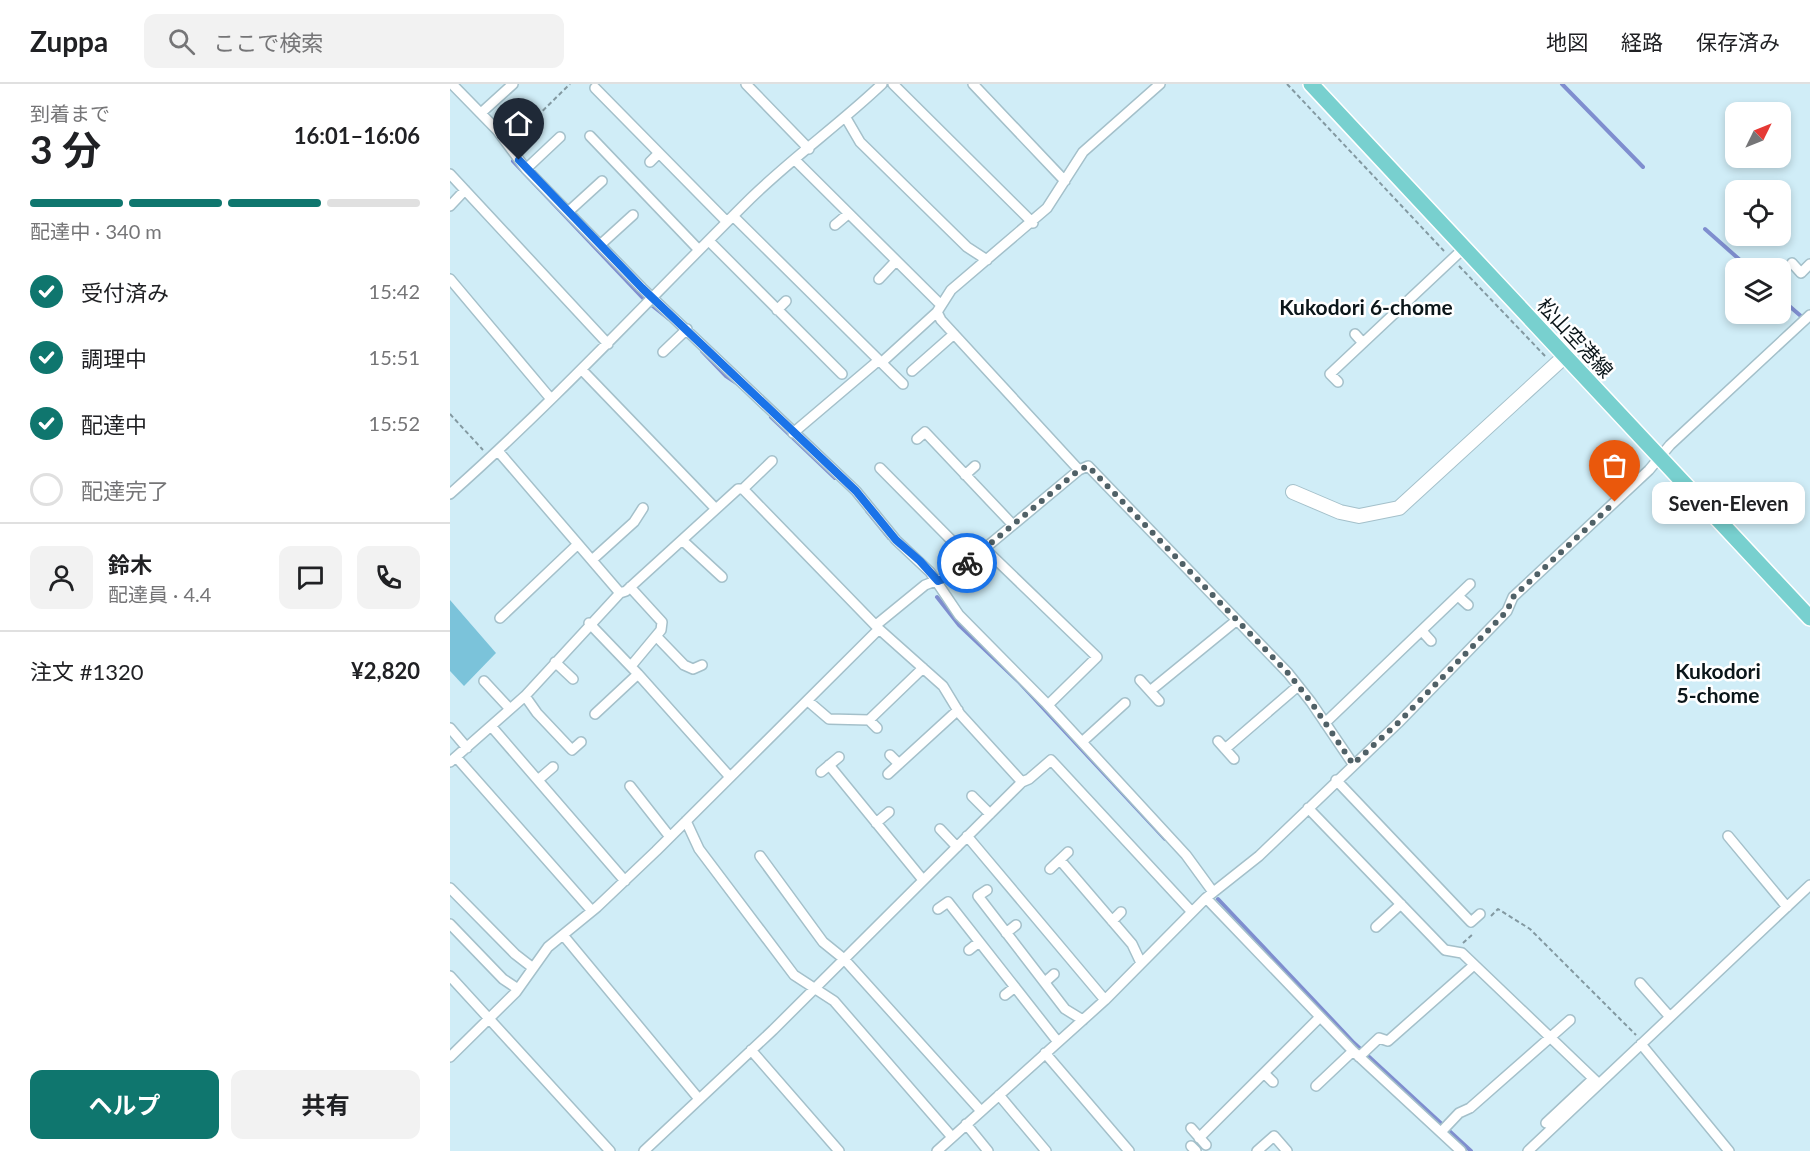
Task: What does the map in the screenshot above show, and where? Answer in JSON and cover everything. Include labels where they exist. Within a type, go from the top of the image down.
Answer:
[{"type":"main road","name":"松山空港線","points":[[1311,84],[1658,458],[1810,618]]},
{"type":"street","points":[[452,84],[497,130],[526,169],[650,300],[687,329],[856,491],[896,540],[938,581],[959,615],[1048,705],[1186,855],[1209,895],[1320,1017],[1444,1128],[1461,1151]]},
{"type":"street","points":[[481,114],[513,84]]},
{"type":"street","points":[[737,92],[745,84],[809,149]]},
{"type":"street","points":[[450,494],[582,370],[730,219],[882,84]]},
{"type":"street","points":[[893,84],[1033,223]]},
{"type":"street","points":[[793,433],[880,361],[939,308],[951,290],[1033,223],[1047,208],[1083,152],[1160,84]]},
{"type":"street","points":[[970,86],[1018,131],[1065,181]]},
{"type":"street","points":[[595,88],[659,153],[903,384]]},
{"type":"street","points":[[596,105],[604,98]]},
{"type":"street","points":[[846,118],[860,142],[967,247],[987,260]]},
{"type":"street","points":[[1010,138],[1018,131]]},
{"type":"street","points":[[605,135],[593,140],[699,250]]},
{"type":"street","points":[[526,169],[560,137]]},
{"type":"street","points":[[650,162],[659,153]]},
{"type":"street","points":[[795,160],[939,308],[941,320],[1079,470]]},
{"type":"street","points":[[626,174],[634,166]]},
{"type":"street","points":[[450,174],[608,344]]},
{"type":"street","points":[[568,212],[602,181]]},
{"type":"street","points":[[450,206],[465,189]]},
{"type":"street","points":[[671,221],[680,213]]},
{"type":"street","points":[[835,225],[848,214]]},
{"type":"street","points":[[600,245],[633,215]]},
{"type":"street","points":[[709,241],[842,374]]},
{"type":"street","points":[[1338,382],[1330,374],[1463,249]]},
{"type":"street","points":[[879,279],[895,262]]},
{"type":"street","points":[[1792,263],[1801,273],[1810,264]]},
{"type":"street","points":[[450,279],[551,399]]},
{"type":"street","points":[[777,309],[786,301]]},
{"type":"street","points":[[1404,304],[1412,313]]},
{"type":"street","points":[[937,1151],[1105,1000],[1209,895],[1259,856],[1398,723],[1507,611],[1513,597],[1810,315]]},
{"type":"street","points":[[663,352],[687,329]]},
{"type":"street","points":[[912,371],[954,334]]},
{"type":"street","points":[[1354,334],[1363,343]]},
{"type":"street","points":[[1293,492],[1332,509],[1359,516],[1399,508],[1564,357]]},
{"type":"street","points":[[834,367],[843,359]]},
{"type":"street","points":[[582,370],[716,509]]},
{"type":"street","points":[[917,439],[925,432],[1013,525]]},
{"type":"street","points":[[494,455],[620,592]]},
{"type":"street","points":[[592,911],[453,760],[525,696],[589,623],[620,592],[630,587],[772,461]]},
{"type":"street","points":[[966,475],[975,466]]},
{"type":"street","points":[[450,1058],[518,989],[548,948],[625,881],[808,701],[878,627],[925,585],[954,574],[1079,470],[1088,466],[1298,686],[1353,764]]},
{"type":"street","points":[[880,468],[971,560]]},
{"type":"street","points":[[743,489],[878,627],[944,686],[958,710],[1022,782]]},
{"type":"street","points":[[592,560],[634,522],[644,508]]},
{"type":"street","points":[[682,540],[722,577]]},
{"type":"street","points":[[500,618],[578,544]]},
{"type":"street","points":[[985,549],[1097,657],[1048,705]]},
{"type":"street","points":[[1325,723],[1470,584]]},
{"type":"street","points":[[596,714],[635,670],[662,622],[630,587]]},
{"type":"street","points":[[1458,596],[1467,605]]},
{"type":"street","points":[[1150,691],[1237,620]]},
{"type":"street","points":[[589,623],[635,670],[730,777]]},
{"type":"street","points":[[1422,631],[1431,641]]},
{"type":"street","points":[[656,636],[684,665],[693,669],[702,665]]},
{"type":"street","points":[[555,662],[573,679]]},
{"type":"street","points":[[869,720],[923,668]]},
{"type":"street","points":[[1372,678],[1380,687]]},
{"type":"street","points":[[1140,680],[1159,701]]},
{"type":"street","points":[[484,681],[510,709]]},
{"type":"street","points":[[1226,749],[1298,686]]},
{"type":"street","points":[[525,696],[537,713],[572,750],[581,742]]},
{"type":"street","points":[[808,701],[829,718],[869,720],[877,728]]},
{"type":"street","points":[[1082,742],[1125,703]]},
{"type":"street","points":[[888,774],[958,710]]},
{"type":"street","points":[[491,726],[625,881]]},
{"type":"street","points":[[450,728],[467,748]]},
{"type":"street","points":[[1218,741],[1234,759]]},
{"type":"street","points":[[890,755],[898,764]]},
{"type":"street","points":[[820,772],[839,757]]},
{"type":"street","points":[[644,1151],[751,1050],[1022,782],[1029,779],[1051,760],[1192,912]]},
{"type":"street","points":[[829,765],[923,880]]},
{"type":"street","points":[[538,780],[553,767]]},
{"type":"street","points":[[1336,780],[1471,922],[1480,914]]},
{"type":"street","points":[[630,786],[670,837]]},
{"type":"street","points":[[972,796],[990,814]]},
{"type":"street","points":[[1308,808],[1445,950],[1458,951],[1596,1082]]},
{"type":"street","points":[[876,823],[889,813]]},
{"type":"street","points":[[686,821],[705,858],[794,975],[813,989],[834,1000],[952,1137]]},
{"type":"street","points":[[940,829],[957,847]]},
{"type":"street","points":[[967,836],[1105,1000]]},
{"type":"street","points":[[1728,836],[1788,907]]},
{"type":"street","points":[[1050,869],[1068,852]]},
{"type":"street","points":[[760,856],[831,950],[844,959],[981,1111]]},
{"type":"street","points":[[768,866],[778,859]]},
{"type":"street","points":[[1060,860],[1132,944],[1142,963]]},
{"type":"street","points":[[1546,1123],[1642,1043],[1810,885]]},
{"type":"street","points":[[450,888],[515,954],[533,968]]},
{"type":"street","points":[[987,890],[978,896],[1065,1009],[1083,1020]]},
{"type":"street","points":[[938,909],[948,902],[1058,1042]]},
{"type":"street","points":[[1376,927],[1401,904]]},
{"type":"street","points":[[801,913],[810,906]]},
{"type":"street","points":[[1112,921],[1121,912]]},
{"type":"street","points":[[450,924],[503,979],[518,989]]},
{"type":"street","points":[[1006,933],[1017,925]]},
{"type":"street","points":[[563,935],[699,1099]]},
{"type":"street","points":[[969,950],[979,942]]},
{"type":"street","points":[[1316,1086],[1379,1038],[1388,1041],[1474,965]]},
{"type":"street","points":[[1045,982],[1054,974]]},
{"type":"street","points":[[450,976],[609,1151]]},
{"type":"street","points":[[1640,983],[1670,1017]]},
{"type":"street","points":[[1005,995],[1015,987]]},
{"type":"street","points":[[1191,1128],[1202,1142],[1264,1073],[1320,1017]]},
{"type":"street","points":[[1444,1128],[1570,1020]]},
{"type":"street","points":[[858,1047],[867,1039]]},
{"type":"street","points":[[1642,1043],[1729,1151]]},
{"type":"street","points":[[751,1050],[839,1151]]},
{"type":"street","points":[[1045,1053],[1129,1151]]},
{"type":"street","points":[[1264,1073],[1273,1082]]},
{"type":"street","points":[[1528,1151],[1596,1082]]},
{"type":"street","points":[[902,1096],[911,1089]]},
{"type":"street","points":[[999,1095],[1046,1151]]},
{"type":"street","points":[[966,1124],[988,1151]]},
{"type":"street","points":[[1257,1151],[1274,1136],[1287,1151]]},
{"type":"path","points":[[507,146],[570,84]]},
{"type":"path","points":[[450,414],[494,455]]},
{"type":"path","points":[[1491,916],[1498,909],[1530,929],[1642,1043]]},
{"type":"path","points":[[1458,951],[1476,931]]},
{"type":"shaded area","points":[[450,600],[496,653],[464,686],[450,671]]},
{"type":"waterway","points":[[1562,84],[1643,167]]},
{"type":"waterway","points":[[513,161],[644,299],[669,319]]},
{"type":"waterway","points":[[1705,229],[1738,258]]},
{"type":"waterway","points":[[1791,308],[1802,317]]},
{"type":"waterway","points":[[702,351],[726,376],[738,384]]},
{"type":"waterway","points":[[771,417],[835,478]]},
{"type":"waterway","points":[[867,511],[889,538]]},
{"type":"waterway","points":[[937,597],[959,625],[1018,681],[1165,839]]},
{"type":"waterway","points":[[1218,899],[1354,1043],[1471,1151]]},
{"type":"way so far","points":[[967,563],[1079,470],[1088,466],[1288,673],[1311,702],[1353,764],[1398,723],[1507,611],[1513,597],[1615,502]]},
{"type":"place","name":"Seven-Eleven","points":[[1615,502]]},
{"type":"district","name":"Kukodori 6-chome","points":[[1366,308]]},
{"type":"district","name":"Kukodori 5-chome","points":[[1718,684]]},
{"type":"route","points":[[519,160],[642,288],[739,379],[812,452],[856,491],[881,524],[938,581],[946,579],[967,563]]}]
